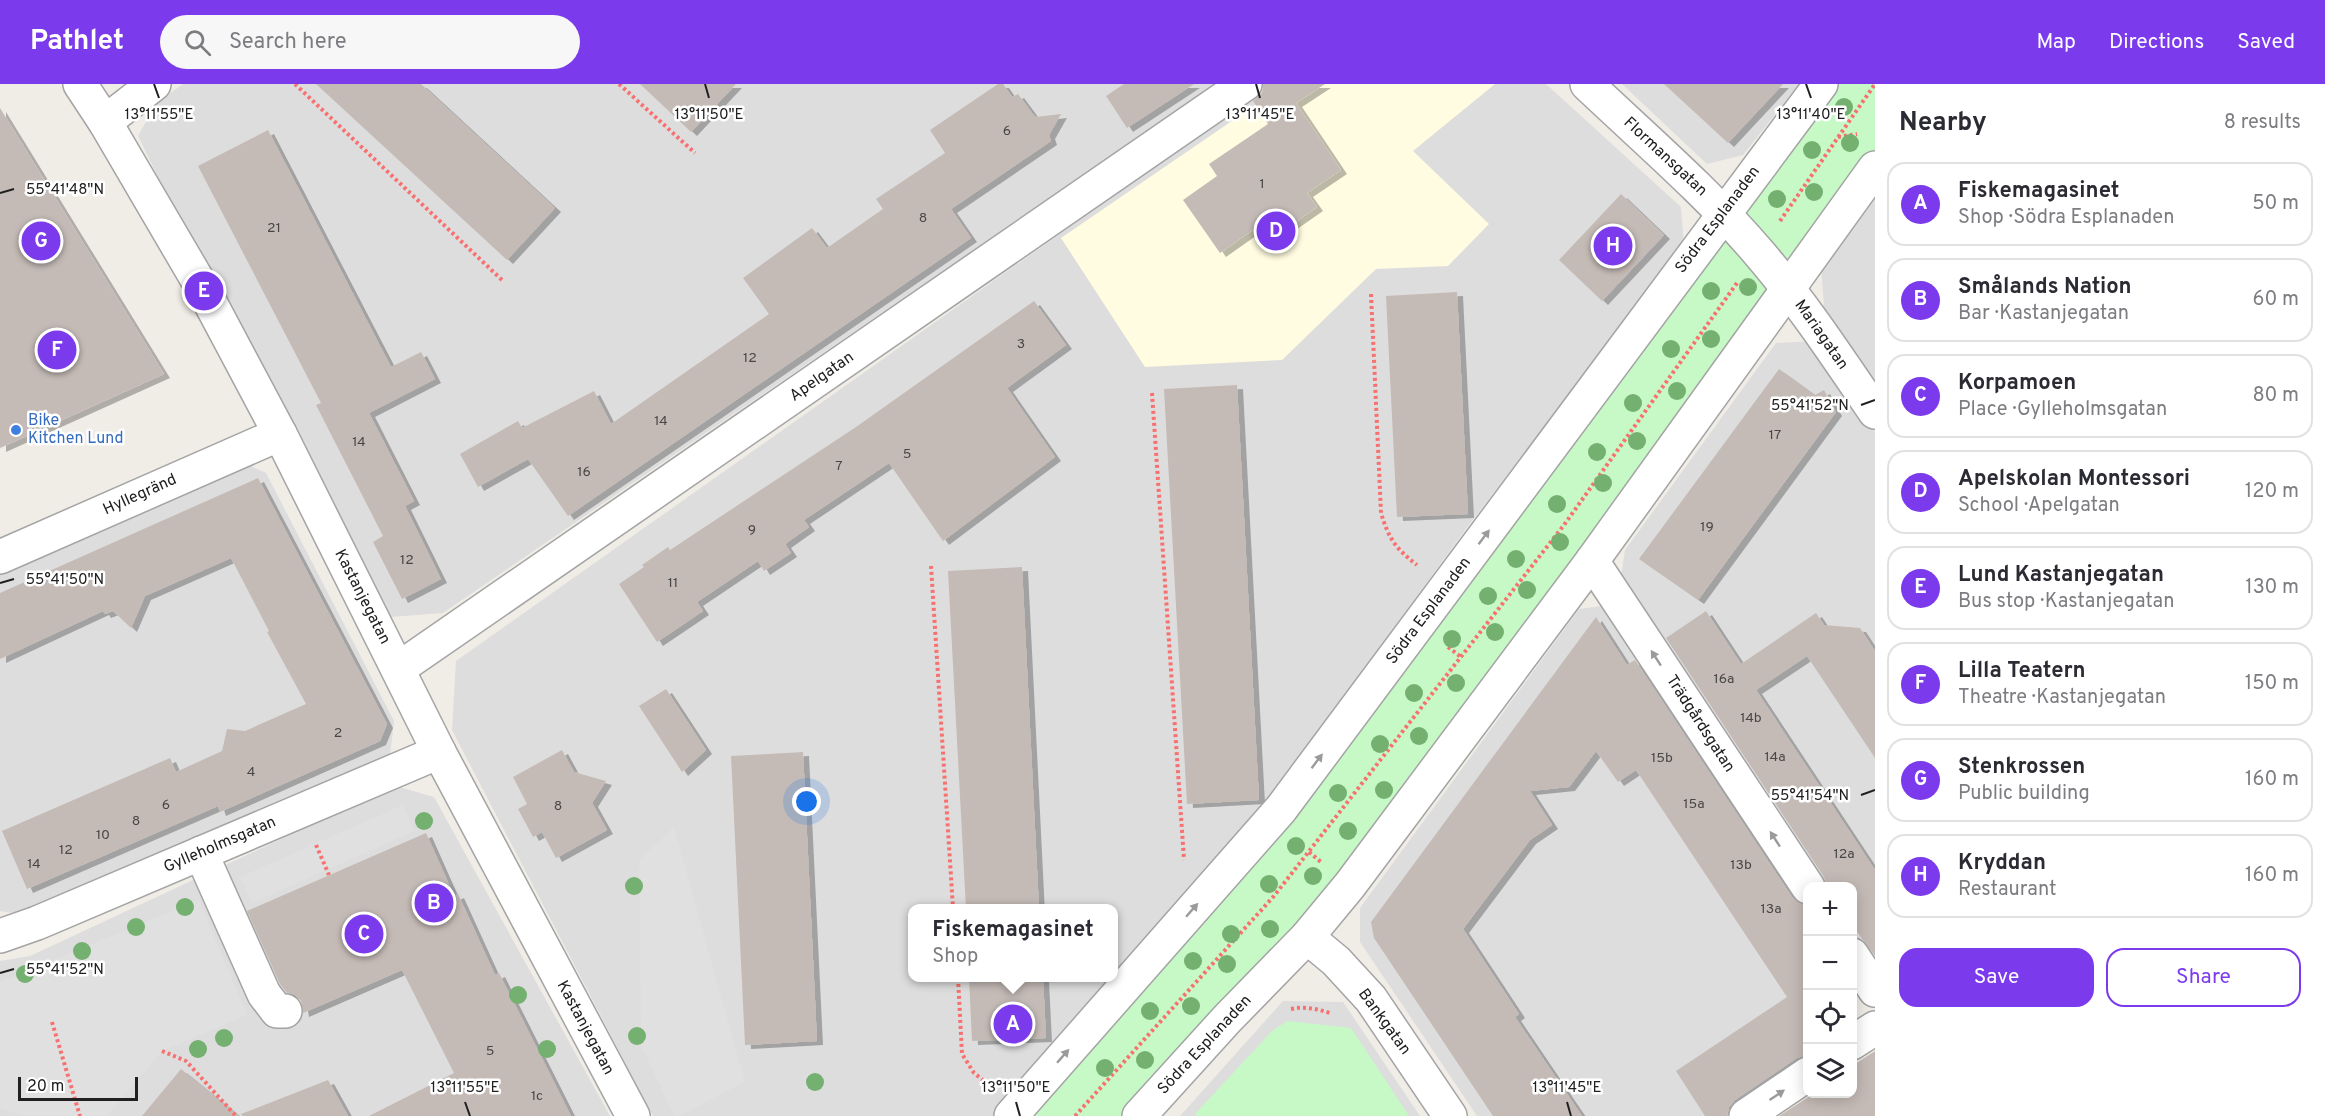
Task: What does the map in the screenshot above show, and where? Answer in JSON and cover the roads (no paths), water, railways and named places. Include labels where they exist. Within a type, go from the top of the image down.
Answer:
[{"type":"street","name":"Kastanjegatan","points":[[80,84],[105,122],[204,291],[280,434],[439,752],[633,1116]]},
{"type":"street","points":[[105,122],[154,84]]},
{"type":"street","name":"Apelgatan","points":[[398,669],[1245,84]]},
{"type":"street","name":"Flormansgatan","points":[[1587,84],[1723,213],[1788,287]]},
{"type":"street","name":"Södra Esplanaden","points":[[1014,1112],[1281,809],[1821,84]]},
{"type":"street","name":"Södra Esplanaden","points":[[1139,1116],[1228,1018],[1308,937],[1350,885],[1592,561],[1875,168]]},
{"type":"street","name":"Mariagatan","points":[[1788,287],[1875,412]]},
{"type":"street","name":"Hyllegränd","points":[[0,557],[280,434]]},
{"type":"street","name":"Trädgårdsgatan","points":[[1592,561],[1805,882]]},
{"type":"street","name":"Gylleholmsgatan","points":[[0,936],[37,923],[439,752]]},
{"type":"street","points":[[201,853],[264,994],[277,1011],[285,1011]]},
{"type":"street","name":"Bankgatan","points":[[1308,937],[1336,961],[1371,999],[1450,1116]]},
{"type":"street","points":[[1857,963],[1875,990]]},
{"type":"street","points":[[1857,1040],[1875,1028]]},
{"type":"street","points":[[1746,1116],[1803,1077]]},
{"type":"place","name":"Apelskolan Montessori","points":[[1276,231]]},
{"type":"place","name":"Stenkrossen","points":[[41,241]]},
{"type":"place","name":"Kryddan","points":[[1613,246]]},
{"type":"place","name":"Lund Kastanjegatan","points":[[204,291]]},
{"type":"place","name":"Lilla Teatern","points":[[57,350]]},
{"type":"place","name":"Bike Kitchen Lund","points":[[16,430]]},
{"type":"place","name":"Smålands Nation","points":[[434,903]]},
{"type":"place","name":"Korpamoen","points":[[364,934]]},
{"type":"place","name":"Fiskemagasinet","points":[[1013,1024]]}]
